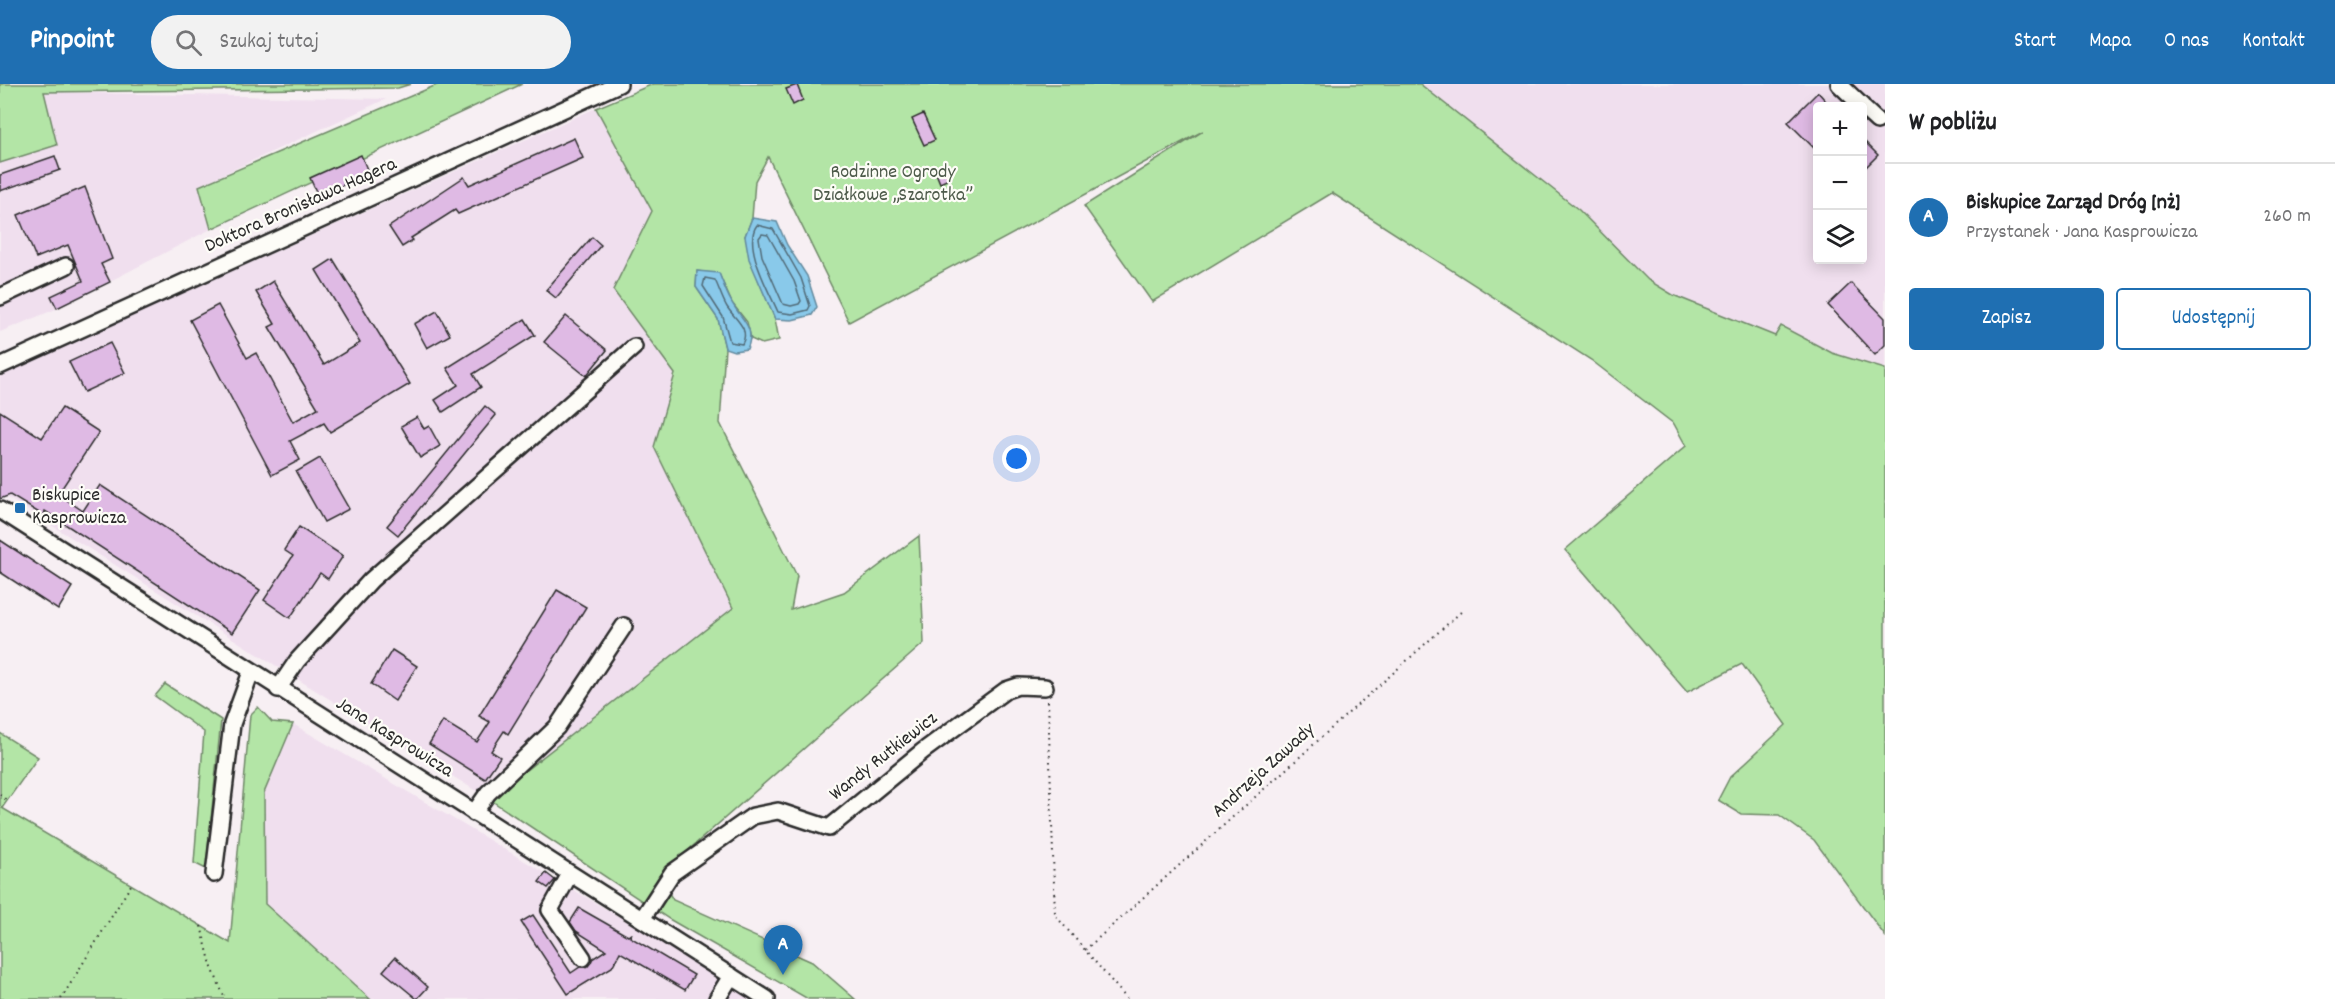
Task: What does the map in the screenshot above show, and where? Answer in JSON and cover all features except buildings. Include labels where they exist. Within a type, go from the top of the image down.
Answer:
[{"type":"street","name":"Doktora Bronisława Hagera","points":[[0,366],[619,84]]},
{"type":"street","points":[[1839,84],[1857,102]]},
{"type":"street","points":[[1867,112],[1877,121]]},
{"type":"street","points":[[0,297],[66,266]]},
{"type":"street","points":[[278,689],[297,661],[371,580],[634,347]]},
{"type":"street","name":"Jana Kasprowicza","points":[[0,510],[767,999]]},
{"type":"street","points":[[474,813],[488,793],[557,727],[624,626]]},
{"type":"street","points":[[214,874],[232,724],[251,672]]},
{"type":"street","name":"Wandy Rutkiewicz","points":[[642,919],[672,873],[753,816],[778,811],[829,828],[923,752],[1006,690],[1017,686],[1045,687]]},
{"type":"street","points":[[570,874],[550,910],[583,958]]},
{"type":"street","points":[[717,999],[731,976]]},
{"type":"path","name":"Andrzeja Zawady","points":[[1085,950],[1462,611]]},
{"type":"path","points":[[1045,687],[1048,695],[1055,915],[1127,999]]},
{"type":"path","points":[[0,794],[7,801]]},
{"type":"path","points":[[61,999],[131,885]]},
{"type":"path","points":[[201,926],[211,965],[225,999]]},
{"type":"shaded area","points":[[1420,84],[1885,84],[1885,369],[1832,353],[1782,326],[1776,336],[1673,295],[1648,280],[1579,210]]},
{"type":"shaded area","points":[[43,92],[386,99],[200,185],[211,229],[56,309],[0,332],[0,163],[57,145]]},
{"type":"shaded area","points":[[596,108],[652,212],[613,290],[675,374],[655,447],[733,608],[489,799],[0,493],[0,375]]},
{"type":"shaded area","points":[[293,724],[758,999],[370,999],[265,904],[264,793]]},
{"type":"green space","points":[[0,84],[411,84],[398,88],[44,92],[57,145],[0,163]]},
{"type":"green space","points":[[439,84],[522,84],[211,229],[199,186]]},
{"type":"green space","name":"Rodzinne Ogrody Działkowe „Szarotka”","points":[[653,84],[1420,84],[1579,210],[1648,280],[1673,295],[1775,336],[1781,326],[1832,353],[1885,369],[1885,936],[1814,840],[1779,815],[1741,814],[1718,800],[1730,777],[1786,725],[1742,664],[1687,692],[1565,550],[1686,446],[1674,424],[1591,360],[1332,193],[1152,302],[1084,206],[1203,131],[849,322],[768,157],[755,181],[752,218],[745,236],[758,279],[775,319],[779,340],[762,344],[751,339],[747,322],[732,303],[719,274],[697,271],[696,287],[718,319],[725,348],[720,423],[797,576],[791,610],[844,592],[919,536],[924,643],[659,876],[673,900],[812,962],[855,999],[808,999],[669,919],[489,799],[733,608],[654,447],[675,374],[613,290],[652,211],[596,108]]},
{"type":"green space","points":[[165,684],[221,720],[206,869],[194,863],[204,732],[155,696]]},
{"type":"green space","points":[[258,707],[272,722],[293,724],[264,793],[265,904],[370,999],[0,999],[0,733],[38,757],[2,808],[230,943],[250,715]]},
{"type":"water","points":[[752,218],[777,222],[787,245],[807,276],[817,307],[812,315],[792,320],[775,319],[749,259],[745,236]]},
{"type":"water","points":[[697,271],[719,273],[731,301],[749,329],[750,341],[747,349],[734,351],[725,348],[718,319],[696,287]]},
{"type":"place","name":"Biskupice Kasprowicza","points":[[20,508]]},
{"type":"place","name":"Biskupice Zarząd Dróg [nż]","points":[[783,975]]}]
